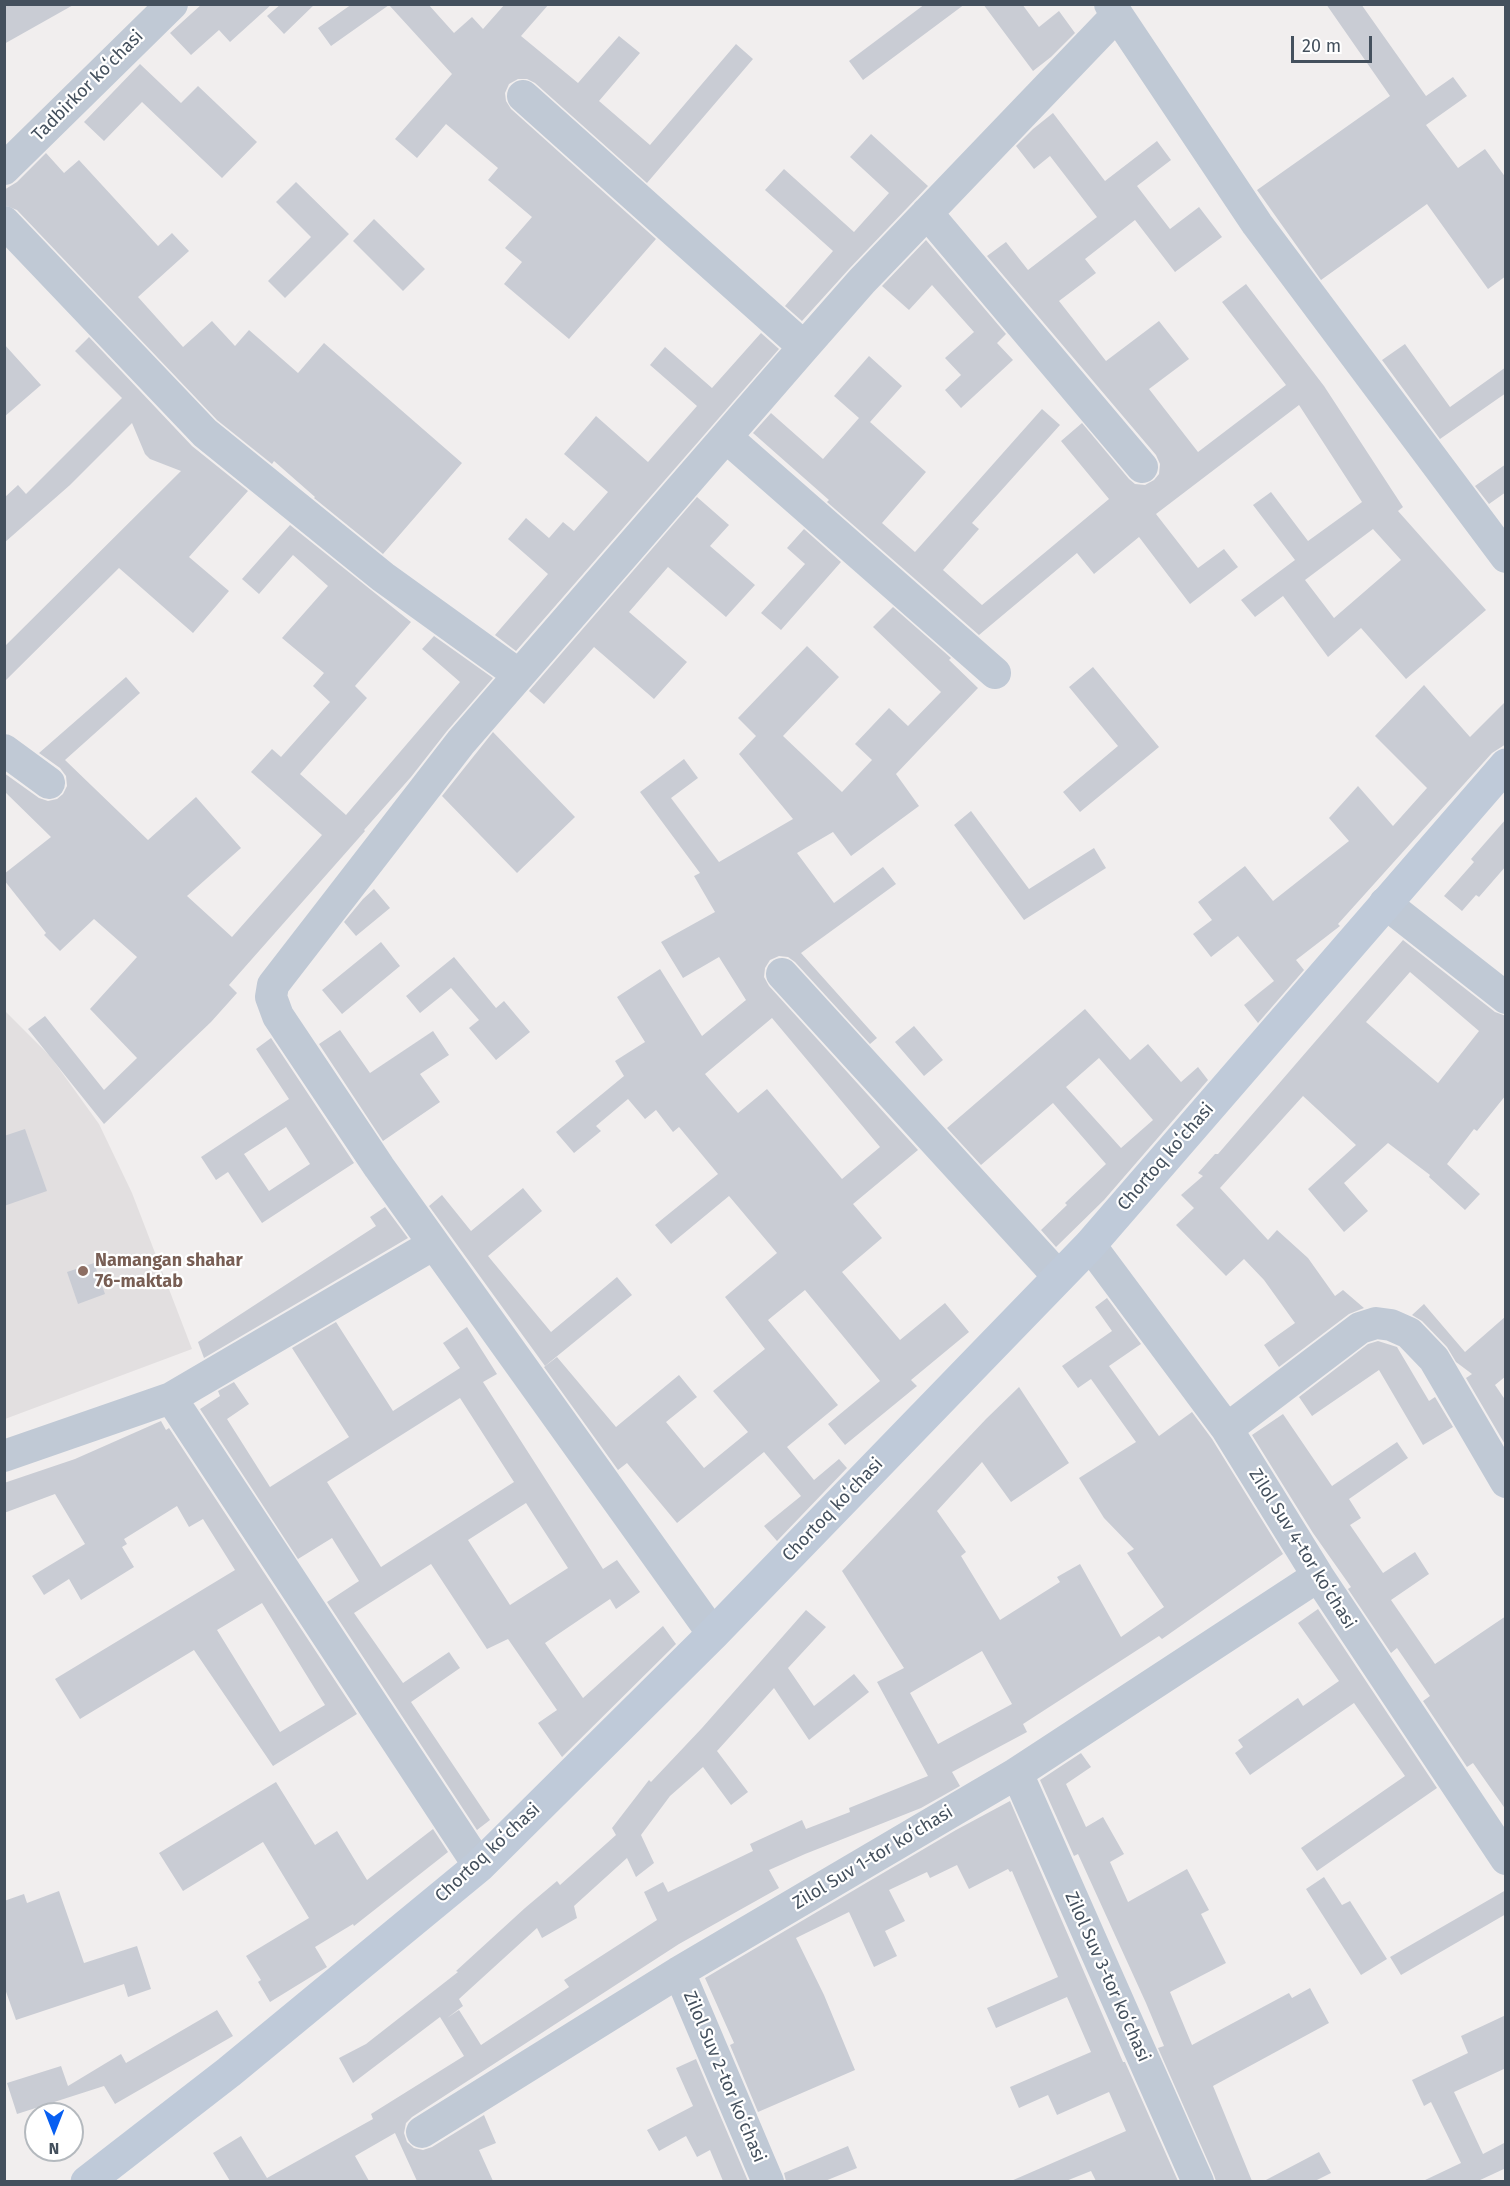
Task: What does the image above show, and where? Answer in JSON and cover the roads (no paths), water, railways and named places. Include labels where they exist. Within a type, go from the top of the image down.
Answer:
[{"type":"main road","name":"Chortoq koʻchasi","points":[[87,2181],[230,2072],[479,1866],[713,1634],[1090,1245],[1506,765]]},
{"type":"street","name":"Tadbirkor koʻchasi","points":[[4,169],[172,4]]},
{"type":"street","points":[[713,1634],[379,1167],[278,1016],[271,997],[273,985],[461,742],[862,281],[1114,10],[1257,224],[1506,557]]},
{"type":"street","points":[[523,96],[804,347]]},
{"type":"street","points":[[927,213],[1142,467]]},
{"type":"street","points":[[4,222],[205,434],[383,577],[519,675]]},
{"type":"street","points":[[726,437],[995,673]]},
{"type":"street","points":[[4,750],[49,783]]},
{"type":"street","points":[[1385,903],[1506,998]]},
{"type":"street","points":[[782,974],[1059,1277]]},
{"type":"street","points":[[4,1456],[171,1398],[434,1244]]},
{"type":"street","name":"Zilol Suv 4-tor koʻchasi","points":[[1090,1245],[1227,1429],[1318,1576],[1506,1859]]},
{"type":"street","points":[[1227,1429],[1360,1328],[1376,1323],[1391,1325],[1409,1333],[1434,1359],[1506,1482]]},
{"type":"street","points":[[171,1398],[479,1866]]},
{"type":"street","name":"Zilol Suv 1-tor koʻchasi","points":[[422,2132],[679,1972],[1017,1773],[1318,1576]]},
{"type":"street","name":"Zilol Suv 3-tor koʻchasi","points":[[1017,1773],[1198,2181]]},
{"type":"street","name":"Zilol Suv 2-tor koʻchasi","points":[[679,1972],[768,2181]]},
{"type":"place","name":"Namangan shahar 76-maktab","points":[[83,1271]]}]
